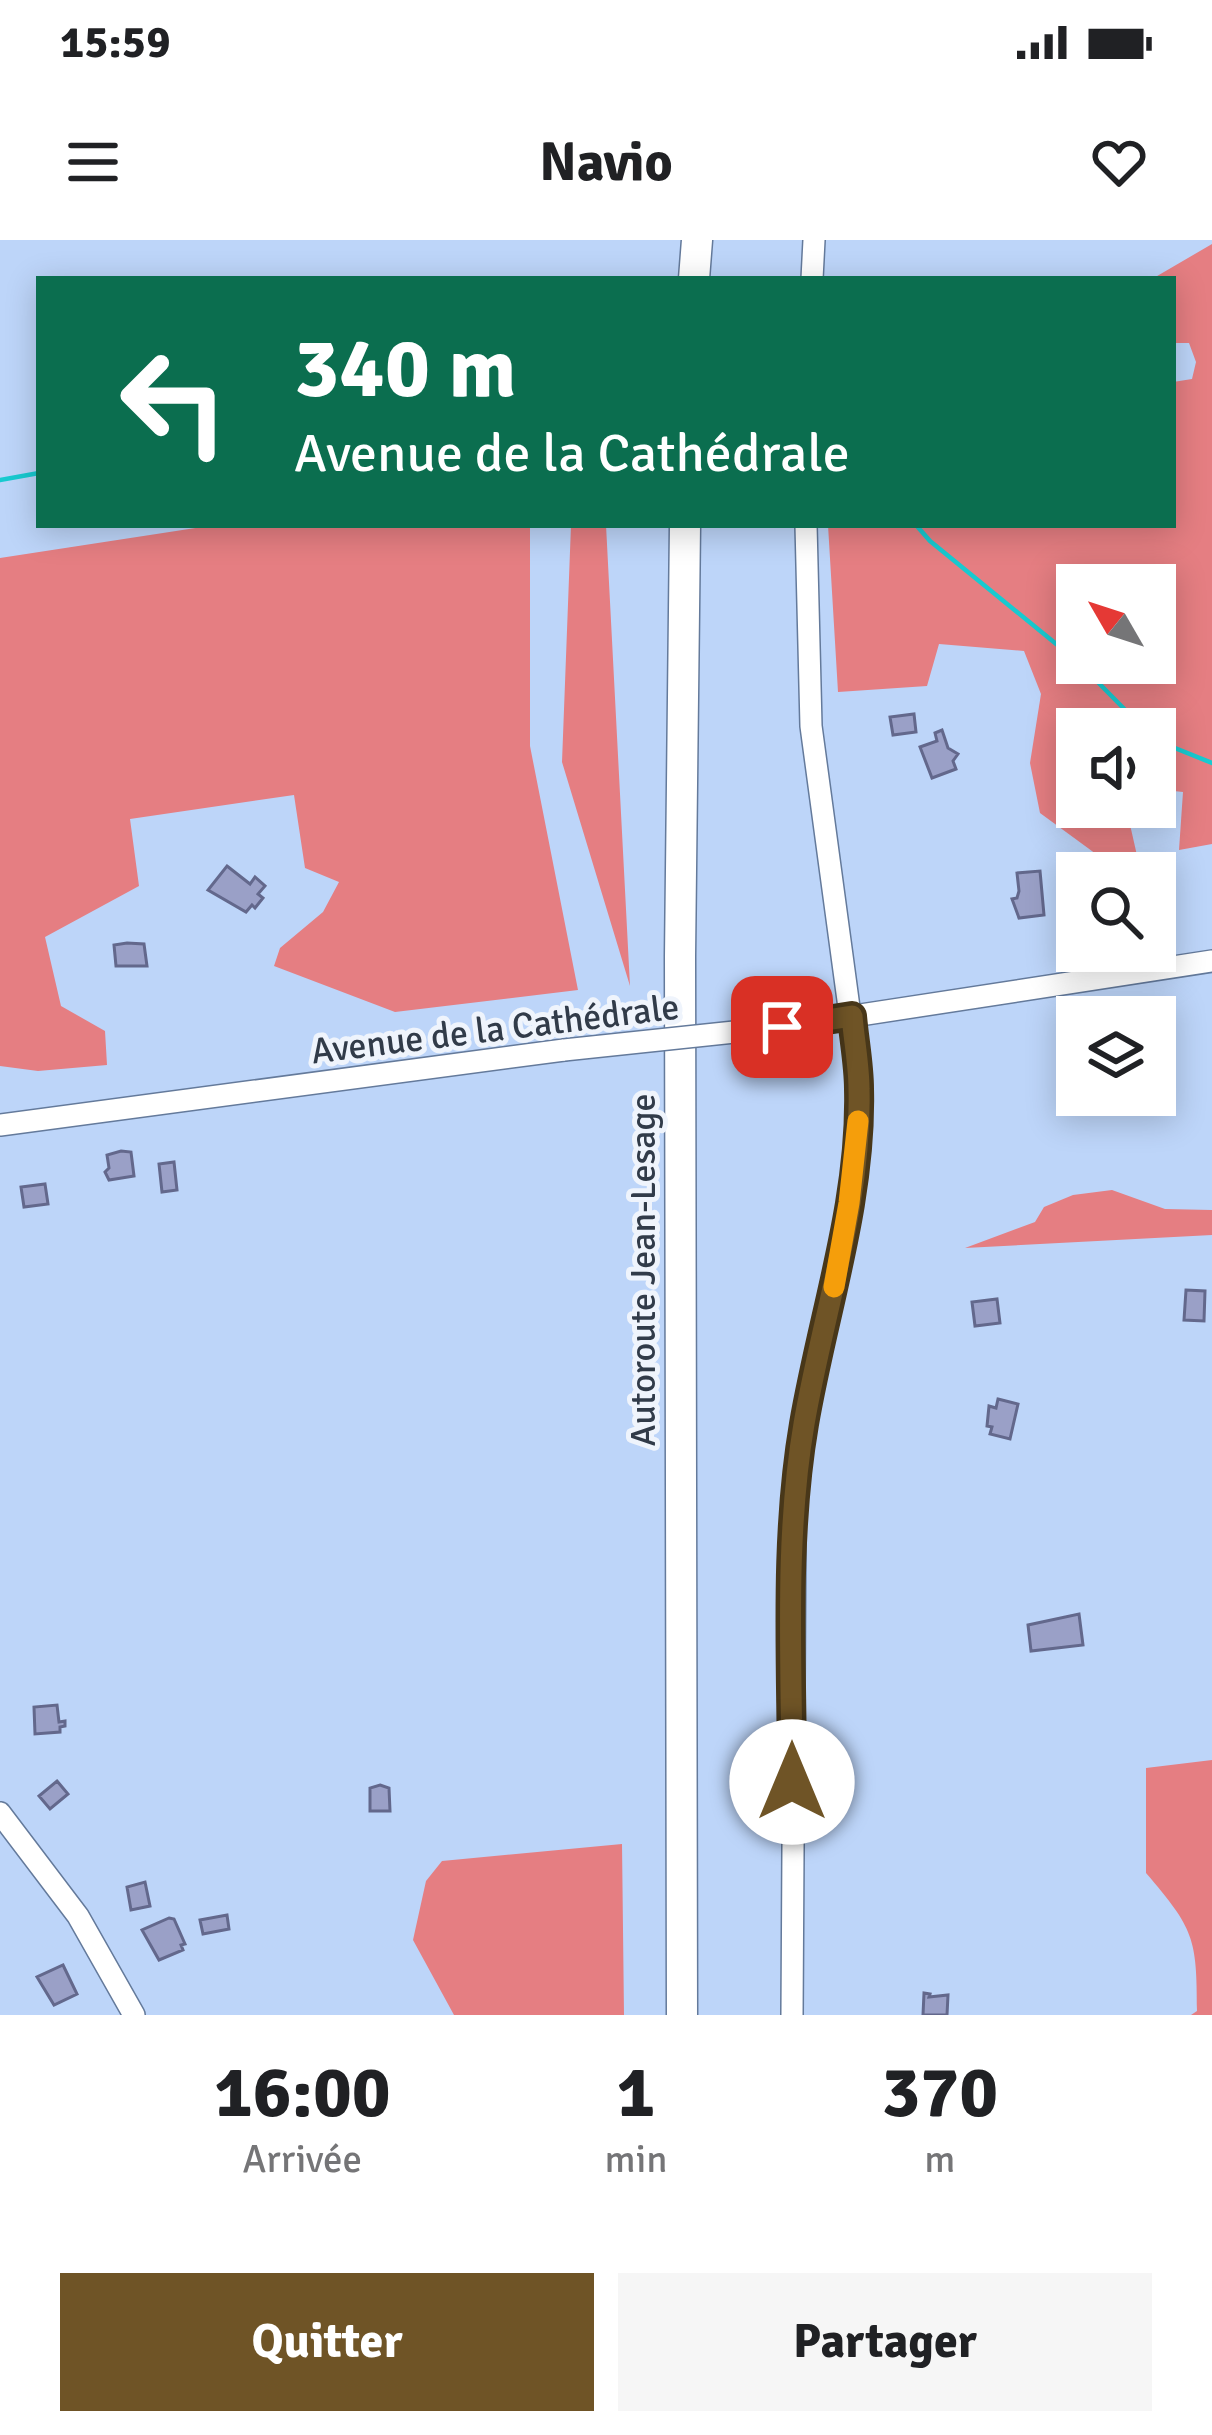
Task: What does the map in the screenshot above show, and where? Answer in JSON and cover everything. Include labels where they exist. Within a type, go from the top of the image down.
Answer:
[{"type":"highway","points":[[694,276],[697,240]]},
{"type":"highway","name":"Autoroute Jean-Lesage","points":[[682,2015],[680,932],[685,528]]},
{"type":"street","points":[[812,276],[814,240]]},
{"type":"street","points":[[792,2015],[795,1519],[803,1426],[843,1245],[860,1089],[811,726],[806,528]]},
{"type":"street","name":"Avenue de la Cathédrale","points":[[0,1125],[564,1049],[782,1027],[1212,962]]},
{"type":"street","points":[[0,1813],[78,1916],[134,2015]]},
{"type":"shaded area","points":[[1212,244],[1212,844],[1179,850],[1183,792],[1176,791],[1176,708],[1056,708],[1056,825],[1040,813],[1030,763],[1041,694],[1024,651],[939,644],[927,686],[838,692],[828,528],[1176,528],[1176,382],[1192,379],[1196,362],[1189,343],[1176,343],[1176,276],[1157,276]]},
{"type":"shaded area","points":[[195,528],[530,528],[530,746],[578,990],[395,1012],[274,966],[280,948],[323,912],[339,882],[305,868],[294,795],[130,819],[139,886],[45,937],[61,1006],[105,1031],[107,1065],[38,1071],[0,1066],[0,558]]},
{"type":"shaded area","points":[[571,528],[606,528],[630,986],[562,762]]},
{"type":"shaded area","points":[[1060,828],[1131,828],[1136,852],[1093,852]]},
{"type":"shaded area","points":[[1112,1190],[1165,1209],[1212,1210],[1212,1235],[965,1248],[1035,1222],[1044,1207],[1073,1195]]},
{"type":"shaded area","points":[[1212,1760],[1212,2015],[1191,2015],[1197,2011],[1197,1986],[1190,1936],[1146,1873],[1146,1768]]},
{"type":"shaded area","points":[[622,1844],[624,2015],[454,2015],[413,1940],[426,1881],[442,1861]]},
{"type":"building","points":[[914,714],[916,732],[893,735],[890,717]]},
{"type":"building","points":[[942,730],[948,748],[958,754],[953,761],[956,769],[932,778],[920,747],[937,741],[935,733]]},
{"type":"building","points":[[227,866],[250,884],[255,877],[265,886],[255,908],[252,905],[246,912],[208,890]]},
{"type":"building","points":[[1040,871],[1044,915],[1019,918],[1012,899],[1019,891],[1017,873]]},
{"type":"building","points":[[144,944],[147,966],[116,966],[114,945]]},
{"type":"building","points":[[131,1152],[134,1176],[109,1180],[107,1155]]},
{"type":"building","points":[[174,1162],[177,1190],[162,1192],[159,1164]]},
{"type":"building","points":[[45,1184],[48,1204],[24,1207],[21,1187]]},
{"type":"building","points":[[1186,1290],[1205,1291],[1204,1321],[1184,1320]]},
{"type":"building","points":[[997,1299],[1000,1323],[975,1326],[972,1302]]},
{"type":"building","points":[[998,1399],[1018,1404],[1010,1439],[990,1434],[992,1427],[987,1426],[989,1406],[996,1408]]},
{"type":"building","points":[[1079,1614],[1083,1645],[1031,1651],[1028,1625]]},
{"type":"building","points":[[57,1705],[59,1722],[65,1721],[65,1726],[60,1732],[35,1734],[34,1707]]},
{"type":"building","points":[[57,1781],[68,1794],[50,1809],[39,1796]]},
{"type":"building","points":[[370,1788],[389,1788],[390,1811],[370,1811]]},
{"type":"building","points":[[145,1882],[150,1906],[131,1910],[127,1887]]},
{"type":"building","points":[[227,1915],[229,1929],[203,1934],[200,1920]]},
{"type":"building","points":[[174,1919],[185,1944],[183,1950],[159,1960],[142,1930]]},
{"type":"building","points":[[63,1965],[77,1994],[54,2005],[37,1977]]},
{"type":"building","points":[[924,1993],[948,1995],[947,2015],[923,2015]]},
{"type":"waterway","points":[[0,480],[36,474]]},
{"type":"waterway","points":[[919,528],[1056,644]]},
{"type":"waterway","points":[[1100,684],[1123,708]]},
{"type":"waterway","points":[[1176,748],[1212,763]]},
{"type":"slow traffic","points":[[834,1287],[858,1121]]},
{"type":"route","points":[[782,1027],[852,1016],[860,1089],[843,1245],[803,1426],[792,1596],[792,1782]]}]
